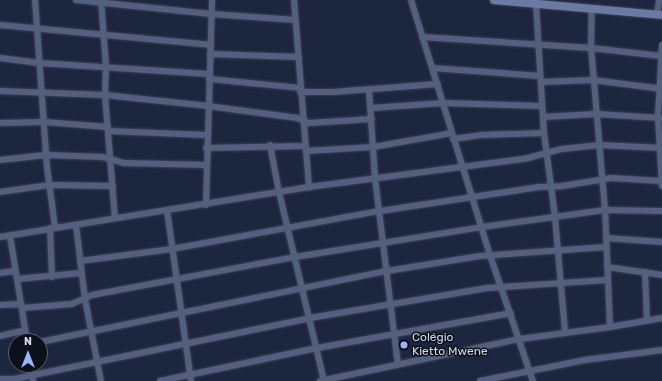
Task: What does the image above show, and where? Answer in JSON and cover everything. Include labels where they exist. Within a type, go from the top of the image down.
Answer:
[{"type":"main road","points":[[494,0],[660,15]]},
{"type":"street","points":[[35,0],[52,228],[52,277]]},
{"type":"street","points":[[76,0],[101,1],[211,14],[296,20]]},
{"type":"street","points":[[206,205],[206,135],[212,0]]},
{"type":"street","points":[[294,0],[300,90],[309,187]]},
{"type":"street","points":[[411,0],[490,255],[533,381]]},
{"type":"street","points":[[659,0],[660,15]]},
{"type":"street","points":[[101,1],[106,66],[105,95],[115,218]]},
{"type":"street","points":[[536,4],[544,132],[555,217],[559,282],[565,332]]},
{"type":"street","points":[[592,9],[591,48],[605,210],[610,326]]},
{"type":"street","points":[[0,24],[210,45]]},
{"type":"street","points":[[422,37],[538,46],[591,48],[662,56]]},
{"type":"street","points":[[662,45],[660,118],[662,186]]},
{"type":"street","points":[[210,54],[299,57]]},
{"type":"street","points":[[0,58],[40,63],[106,66],[209,76],[300,90],[369,90],[438,84]]},
{"type":"street","points":[[432,68],[540,79],[593,80],[661,89]]},
{"type":"street","points":[[369,90],[375,178],[398,365]]},
{"type":"street","points":[[0,91],[42,91],[105,95],[208,106],[303,120],[309,123],[372,119]]},
{"type":"street","points":[[371,108],[444,103],[542,106]]},
{"type":"street","points":[[543,117],[596,114],[660,118]]},
{"type":"street","points":[[0,124],[44,122],[108,129],[206,135]]},
{"type":"street","points":[[206,148],[270,145],[306,149],[374,147],[453,136],[544,132]]},
{"type":"street","points":[[270,145],[279,192],[317,348],[323,381],[520,340],[662,318]]},
{"type":"street","points":[[0,237],[206,205],[309,187],[599,145],[660,148]]},
{"type":"street","points":[[0,160],[46,155],[103,156],[124,163],[207,165]]},
{"type":"street","points":[[80,260],[172,249],[289,229],[380,211],[550,186],[602,180],[662,181]]},
{"type":"street","points":[[0,192],[49,185],[113,186]]},
{"type":"street","points":[[167,210],[190,378]]},
{"type":"street","points":[[0,305],[21,306],[72,304],[92,295],[295,257],[482,227],[605,210],[662,211]]},
{"type":"street","points":[[76,225],[85,299],[99,361],[101,381]]},
{"type":"street","points":[[10,236],[26,333]]},
{"type":"street","points":[[606,238],[662,242]]},
{"type":"street","points":[[48,340],[302,287],[387,271],[490,255],[606,247]]},
{"type":"street","points":[[607,267],[662,274]]},
{"type":"street","points":[[0,273],[16,270]]},
{"type":"street","points":[[17,279],[52,277],[82,272]]},
{"type":"street","points":[[645,272],[647,321]]},
{"type":"street","points":[[0,379],[33,378],[99,361],[310,318],[501,287],[607,280]]},
{"type":"street","points":[[160,381],[190,378],[317,348],[511,313]]},
{"type":"street","points":[[0,336],[25,330]]},
{"type":"street","points":[[480,381],[585,360],[662,350]]},
{"type":"place","name":"Colégio Kietto Mwene","points":[[404,345]]}]
